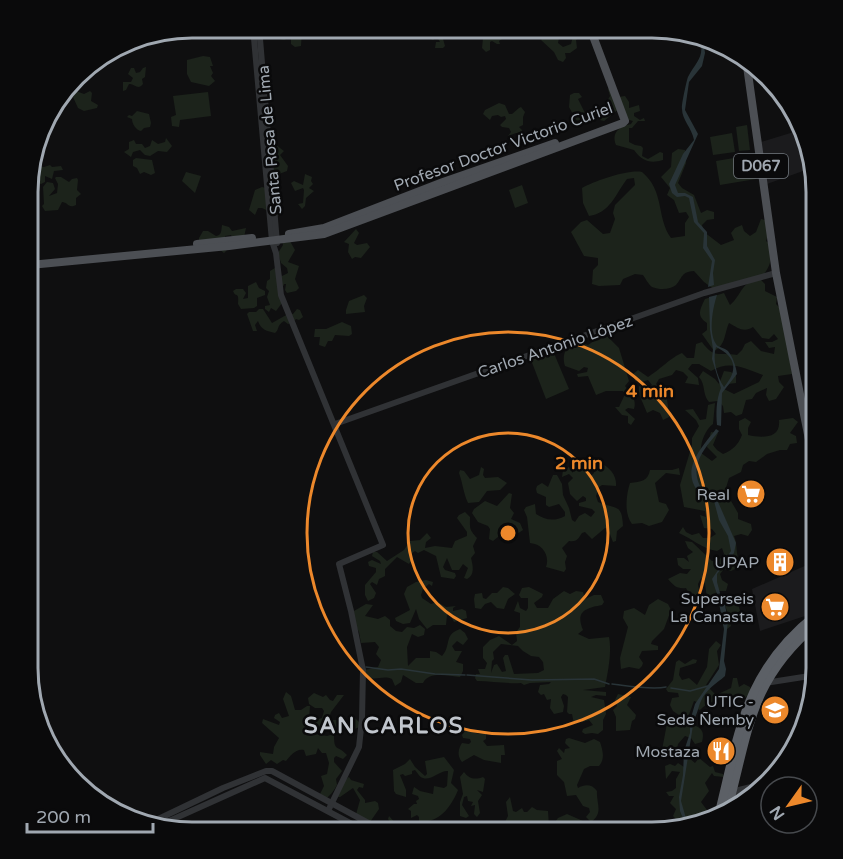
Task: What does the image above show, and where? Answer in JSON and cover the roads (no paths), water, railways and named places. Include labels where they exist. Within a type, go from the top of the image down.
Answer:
[{"type":"highway","points":[[721,805],[749,700],[765,670],[783,644],[805,625]]},
{"type":"highway","points":[[730,800],[750,717],[765,683],[782,656],[805,634]]},
{"type":"main road","name":"Profesor Doctor Victorio Curiel","points":[[38,264],[275,238],[324,228],[622,117],[594,38]]},
{"type":"main road","name":"D067","points":[[748,71],[776,273],[805,418]]},
{"type":"main road","name":"Profesor Doctor Victorio Curiel","points":[[38,259],[275,238]]},
{"type":"street","points":[[254,38],[281,295],[383,545],[339,564],[363,670],[359,747],[330,808]]},
{"type":"street","name":"Santa Rosa de Lima","points":[[260,38],[275,238]]},
{"type":"street","name":"Carlos Antonio López","points":[[335,424],[704,293],[776,273]]},
{"type":"street","points":[[765,683],[805,677]]},
{"type":"street","points":[[159,819],[223,788],[272,771],[350,821]]},
{"type":"street","points":[[171,820],[266,778],[361,821]]},
{"type":"street","points":[[731,796],[739,790],[748,788]]},
{"type":"waterway","points":[[719,594],[722,604]]},
{"type":"waterway","points":[[366,667],[465,675]]},
{"type":"waterway","points":[[467,675],[532,680],[594,679],[609,684]]},
{"type":"waterway","points":[[612,684],[647,688],[666,687]]},
{"type":"waterway","points":[[671,688],[690,691],[708,686]]},
{"type":"place","name":"Real","points":[[751,494]]},
{"type":"place","name":"UPAP","points":[[780,562]]},
{"type":"place","name":"Superseis La Canasta","points":[[775,607]]},
{"type":"place","name":"UTIC - Sede Ñemby","points":[[775,710]]},
{"type":"place","name":"Mostaza","points":[[721,751]]},
{"type":"district","name":"SAN CARLOS","points":[[384,725]]}]
